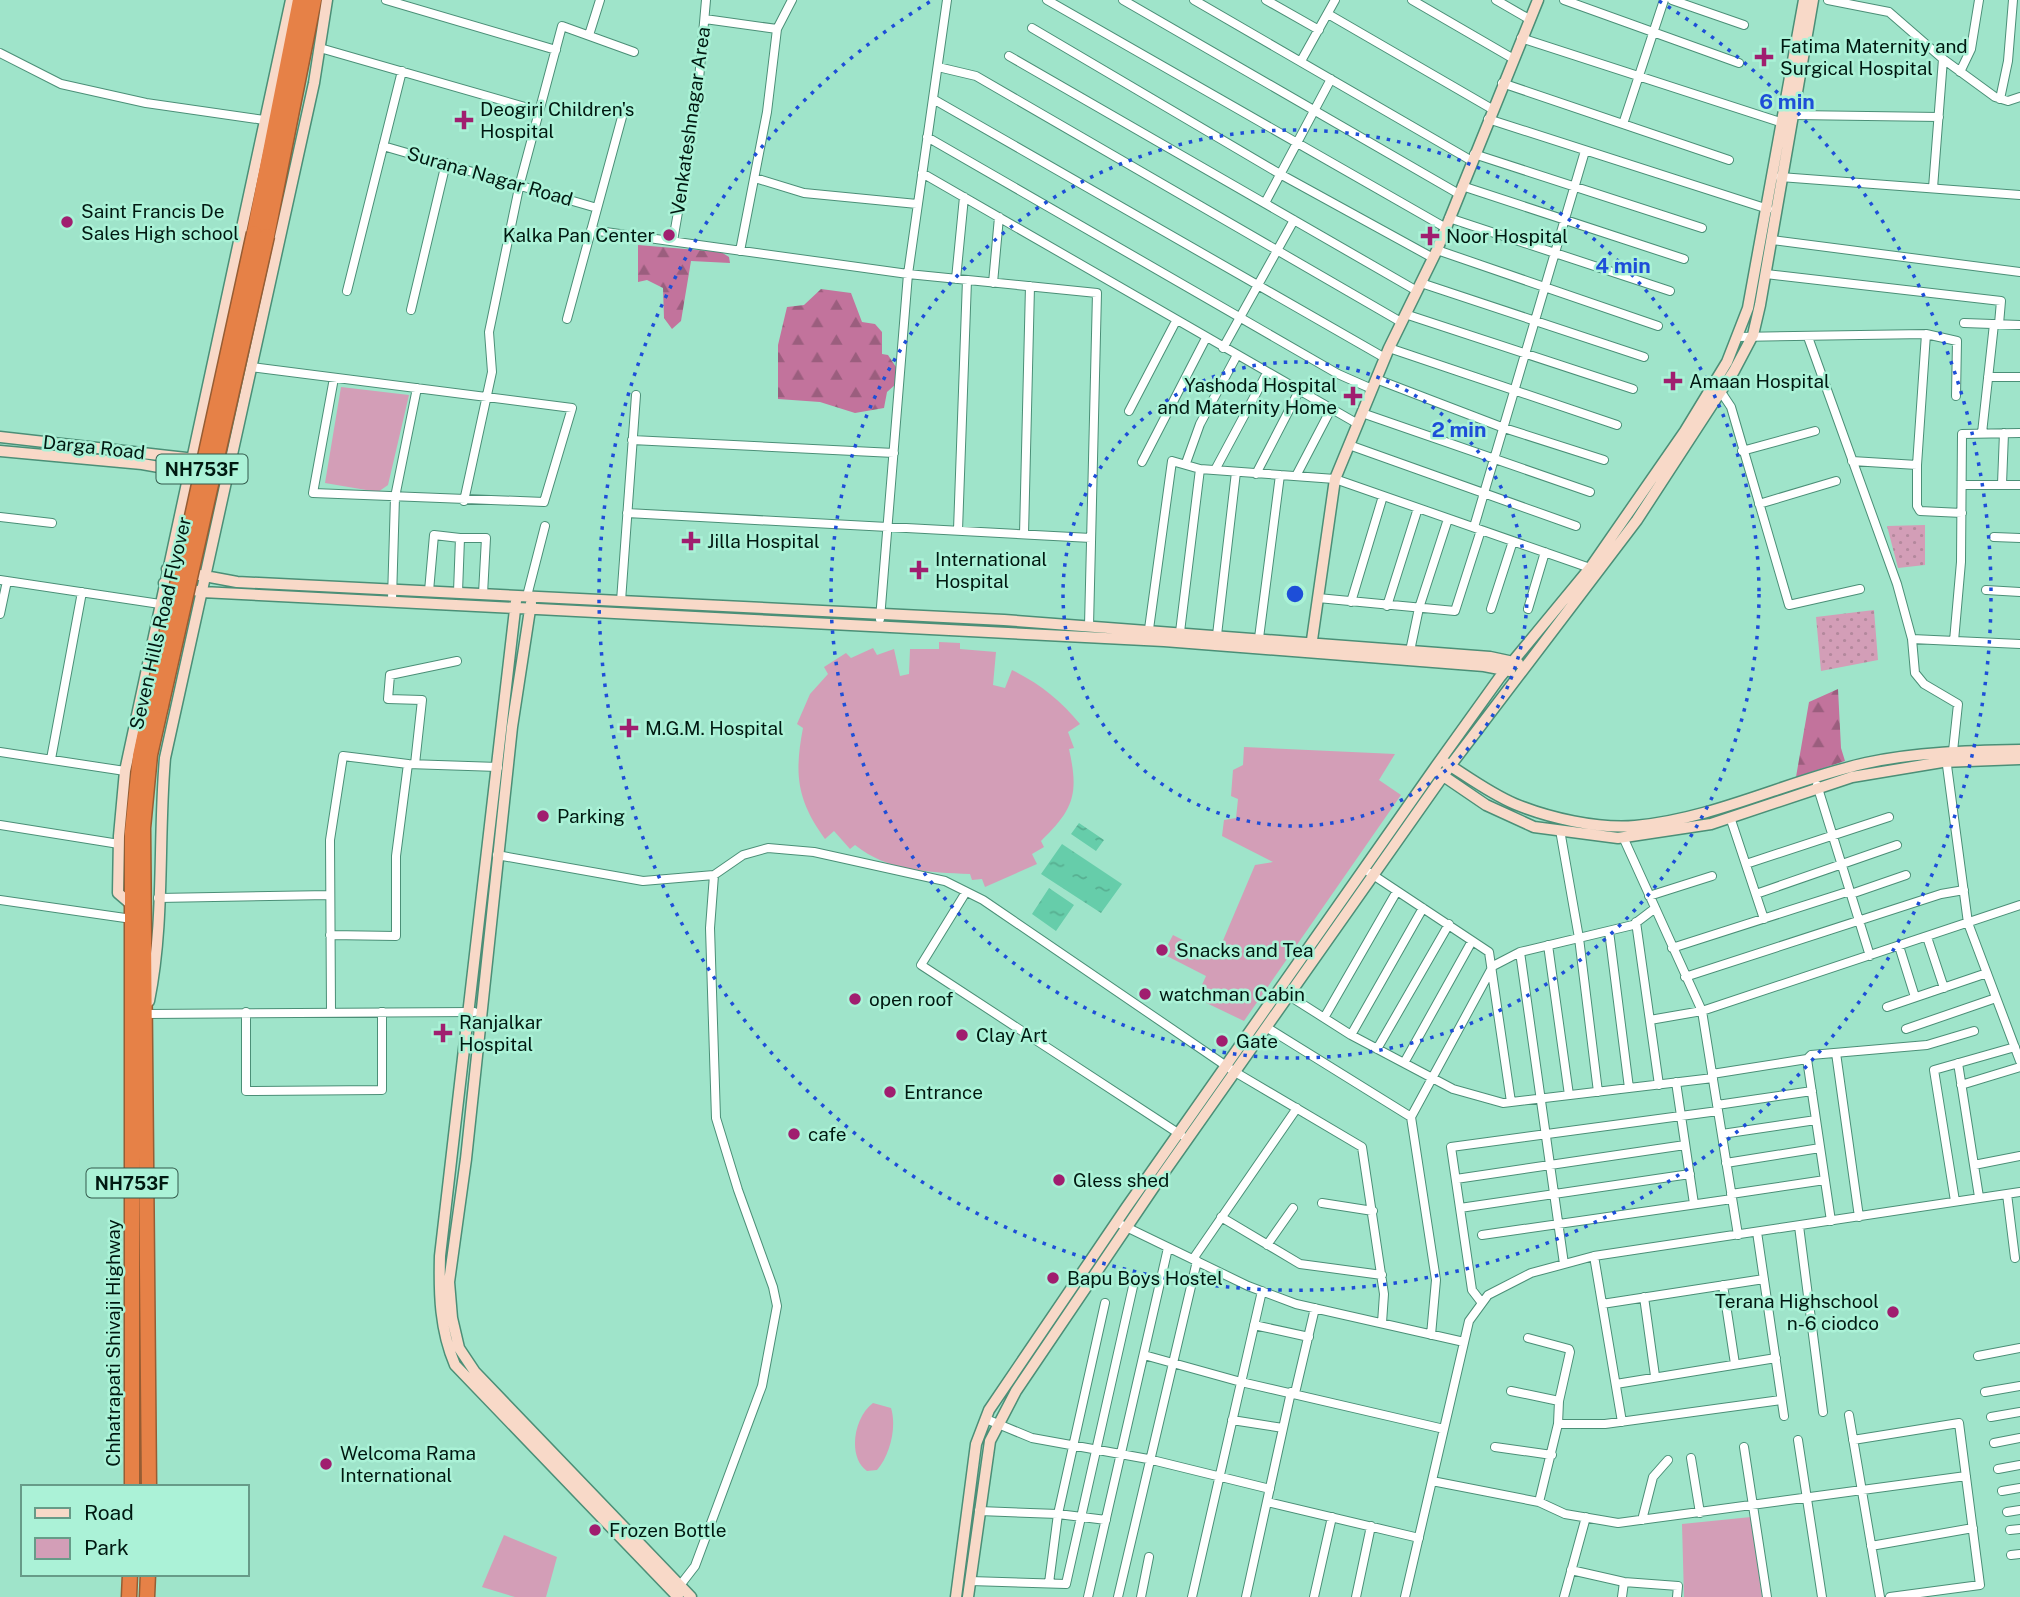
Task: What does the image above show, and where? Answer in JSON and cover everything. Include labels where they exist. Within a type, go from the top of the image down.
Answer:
[{"type":"highway","name":"Seven Hills Road Flyover","points":[[132,912],[132,832],[140,756],[254,233],[300,0]]},
{"type":"highway","name":"Seven Hills Road Flyover","points":[[146,1014],[143,828],[150,755],[267,236],[314,0]]},
{"type":"highway","name":"Chhatrapati Shivaji Highway","points":[[132,912],[132,1485]]},
{"type":"highway","name":"Chhatrapati Shivaji Highway","points":[[146,1014],[149,1485]]},
{"type":"highway","points":[[129,1597],[130,1576]]},
{"type":"highway","points":[[147,1597],[148,1576]]},
{"type":"street","points":[[132,912],[118,893],[125,771],[291,0]]},
{"type":"street","points":[[327,0],[320,48],[164,758],[159,823],[158,960],[146,1014],[475,1012]]},
{"type":"street","points":[[386,0],[556,50]]},
{"type":"street","points":[[589,35],[600,0]]},
{"type":"street","name":"Venkateshnagar Area","points":[[673,241],[697,102],[706,0]]},
{"type":"street","points":[[740,251],[755,178],[777,29],[792,0]]},
{"type":"street","points":[[880,620],[908,274],[947,0]]},
{"type":"street","points":[[1047,0],[1447,223],[1555,254],[1670,292]]},
{"type":"street","points":[[1123,0],[1314,111],[1460,190],[1684,258]]},
{"type":"street","points":[[1194,0],[1473,157],[1575,186],[1702,228]]},
{"type":"street","points":[[1266,0],[1319,30]]},
{"type":"street","points":[[1301,61],[1335,0]]},
{"type":"street","points":[[1412,0],[1512,58]]},
{"type":"street","points":[[1496,0],[1529,19]]},
{"type":"street","points":[[1311,648],[1335,479],[1387,353],[1435,254],[1512,58],[1538,0]]},
{"type":"street","points":[[1564,0],[1740,63]]},
{"type":"street","points":[[1623,124],[1664,0]]},
{"type":"street","points":[[1672,0],[1744,25]]},
{"type":"street","points":[[1442,768],[1523,669],[1637,520],[1721,392],[1751,339],[1772,240],[1783,122],[1804,0]]},
{"type":"street","points":[[956,1597],[976,1444],[986,1419],[1442,768],[1509,665],[1590,568],[1685,431],[1727,362],[1748,308],[1768,209],[1795,115],[1813,0]]},
{"type":"street","points":[[1828,0],[1888,12],[1943,59],[2000,99],[2007,101],[2020,97]]},
{"type":"street","points":[[1960,72],[1970,49],[1979,0]]},
{"type":"street","points":[[2000,99],[2009,53],[2013,0]]},
{"type":"street","points":[[1328,14],[1490,114],[1585,151],[1768,209]]},
{"type":"street","points":[[705,19],[777,29]]},
{"type":"street","points":[[464,501],[492,372],[489,332],[520,183],[562,26],[634,52]]},
{"type":"street","points":[[1032,28],[1280,174],[1435,254],[1545,287],[1658,326]]},
{"type":"street","points":[[1521,38],[1783,122]]},
{"type":"street","points":[[320,48],[539,111]]},
{"type":"street","points":[[2009,53],[2020,54]]},
{"type":"street","points":[[0,54],[61,84],[146,103],[264,120]]},
{"type":"street","points":[[1009,56],[1294,220],[1419,287],[1644,357]]},
{"type":"street","points":[[1933,188],[1943,59]]},
{"type":"street","points":[[938,67],[976,76],[1275,252],[1403,318],[1633,389]]},
{"type":"street","points":[[347,291],[402,71]]},
{"type":"street","points":[[1265,203],[1331,79]]},
{"type":"street","points":[[1502,83],[1729,160]]},
{"type":"street","points":[[933,99],[1257,285],[1387,353],[1617,425]]},
{"type":"street","points":[[1795,115],[1939,117]]},
{"type":"street","points":[[566,319],[622,117]]},
{"type":"street","points":[[927,137],[1338,374],[1604,460]]},
{"type":"street","name":"Surana Nagar Road","points":[[383,146],[520,183],[597,208]]},
{"type":"street","points":[[1318,598],[1455,611],[1478,529],[1484,494],[1585,151]]},
{"type":"street","points":[[411,310],[446,163]]},
{"type":"street","points":[[922,173],[1331,409],[1494,459],[1590,492]]},
{"type":"street","points":[[1779,177],[2020,195]]},
{"type":"street","points":[[755,178],[804,193],[918,204]]},
{"type":"street","points":[[956,279],[964,197]]},
{"type":"street","points":[[993,283],[999,218]]},
{"type":"street","points":[[1223,348],[1294,220]]},
{"type":"street","points":[[591,230],[908,274],[1097,293],[1089,626]]},
{"type":"street","points":[[1772,240],[2020,272]]},
{"type":"street","points":[[1766,274],[2001,301],[1982,433]]},
{"type":"street","points":[[958,530],[967,280]]},
{"type":"street","points":[[1024,534],[1030,286]]},
{"type":"street","points":[[1129,411],[1176,321]]},
{"type":"street","points":[[1965,323],[2020,325]]},
{"type":"street","points":[[1737,337],[1751,339],[1926,334],[1957,341],[1956,397]]},
{"type":"street","points":[[1926,334],[1917,465],[1918,509],[1962,513]]},
{"type":"street","points":[[1808,337],[1897,584],[1912,639],[1919,680],[1958,704],[1948,755],[1968,923],[2020,1061]]},
{"type":"street","points":[[1142,462],[1206,338]]},
{"type":"street","points":[[1186,463],[1200,424],[1237,355]]},
{"type":"street","points":[[251,368],[334,378],[417,388],[572,408],[544,502],[464,501],[313,493],[334,378]]},
{"type":"street","points":[[1215,470],[1267,373]]},
{"type":"street","points":[[1988,377],[2020,377]]},
{"type":"street","points":[[392,594],[395,497],[417,388]]},
{"type":"street","points":[[1256,474],[1299,391]]},
{"type":"street","points":[[1721,392],[1731,407],[1790,606],[1860,589]]},
{"type":"street","points":[[621,601],[636,394]]},
{"type":"street","points":[[1296,476],[1331,409]]},
{"type":"street","points":[[1742,451],[1815,430]]},
{"type":"street","points":[[1954,641],[1962,513],[1962,433],[2020,433]]},
{"type":"street","points":[[2002,484],[2004,433]]},
{"type":"street","name":"Darga Road","points":[[0,437],[191,458],[230,465]]},
{"type":"street","points":[[632,440],[894,453]]},
{"type":"street","points":[[1349,445],[1576,526]]},
{"type":"street","name":"Darga Road","points":[[0,451],[142,464],[227,479]]},
{"type":"street","points":[[1149,629],[1172,461],[1200,469],[1335,479],[1590,568]]},
{"type":"street","points":[[1852,461],[1917,465]]},
{"type":"street","points":[[1180,632],[1200,469]]},
{"type":"street","points":[[1217,635],[1236,472]]},
{"type":"street","points":[[1259,638],[1280,475]]},
{"type":"street","points":[[1759,504],[1836,481]]},
{"type":"street","points":[[1963,485],[2020,485]]},
{"type":"street","points":[[1351,602],[1383,496]]},
{"type":"street","points":[[1387,606],[1418,508]]},
{"type":"street","points":[[627,513],[1091,538]]},
{"type":"street","points":[[0,517],[52,523]]},
{"type":"street","points":[[1410,650],[1419,608],[1448,519]]},
{"type":"street","points":[[475,1012],[498,767],[525,600],[545,526]]},
{"type":"street","points":[[429,591],[434,535],[486,538],[483,594]]},
{"type":"street","points":[[1994,537],[2020,538]]},
{"type":"street","points":[[458,593],[460,538]]},
{"type":"street","points":[[1492,609],[1513,541]]},
{"type":"street","points":[[1528,609],[1545,552]]},
{"type":"street","points":[[167,569],[205,578],[392,594],[429,591],[525,600],[621,601],[1164,641],[1410,650],[1523,669]]},
{"type":"street","points":[[0,614],[4,580],[160,604]]},
{"type":"street","points":[[164,583],[202,592],[392,594],[880,620],[1149,629],[1259,638],[1311,648],[1509,665]]},
{"type":"street","points":[[1986,590],[2020,592]]},
{"type":"street","points":[[51,760],[82,592]]},
{"type":"street","points":[[525,600],[519,674],[475,1012],[452,1142],[444,1282],[446,1344],[455,1365],[678,1592],[691,1597]]},
{"type":"street","points":[[1912,639],[2020,644]]},
{"type":"street","points":[[330,935],[396,936],[396,856],[422,700],[388,699],[390,674],[457,661]]},
{"type":"street","points":[[1442,768],[1486,805],[1534,827],[1623,837],[1699,826],[1730,817],[1864,764],[2020,750]]},
{"type":"street","points":[[0,752],[125,771]]},
{"type":"street","points":[[331,1011],[330,840],[344,755],[412,764],[498,767]]},
{"type":"street","points":[[1948,755],[2020,759]]},
{"type":"street","points":[[1442,768],[1513,803],[1543,814],[1602,825],[1634,826],[1817,783]]},
{"type":"street","points":[[1817,783],[1870,956]]},
{"type":"street","points":[[1730,817],[1764,919]]},
{"type":"street","points":[[1746,864],[1889,817]]},
{"type":"street","points":[[0,825],[119,844]]},
{"type":"street","points":[[1560,830],[1578,938],[1598,1092]]},
{"type":"street","points":[[1623,837],[1702,1011],[1738,1235]]},
{"type":"street","points":[[1756,894],[1897,845]]},
{"type":"street","points":[[496,855],[643,881],[713,875],[743,855],[768,848],[827,855],[945,881],[966,892],[1231,1069],[1362,1147],[1382,1275],[1382,1324]]},
{"type":"street","points":[[1369,872],[1489,952],[1511,1102]]},
{"type":"street","points":[[678,1592],[695,1566],[762,1386],[777,1306],[716,1118],[710,928],[713,875]]},
{"type":"street","points":[[1672,948],[1906,875]]},
{"type":"street","points":[[1649,896],[1712,876]]},
{"type":"street","points":[[1685,976],[1941,894],[1964,890]]},
{"type":"street","points":[[1324,1018],[1397,891]]},
{"type":"street","points":[[966,892],[921,965],[1183,1136]]},
{"type":"street","points":[[158,898],[330,895]]},
{"type":"street","points":[[0,900],[132,912]]},
{"type":"street","points":[[1650,1020],[1702,1011],[2020,905]]},
{"type":"street","points":[[1351,1035],[1423,908]]},
{"type":"street","points":[[1431,1335],[1436,1280],[1411,1117],[1430,1077],[1493,966],[1520,952],[1636,922],[1654,908]]},
{"type":"street","points":[[1636,922],[1658,1085]]},
{"type":"street","points":[[1377,1049],[1449,924]]},
{"type":"street","points":[[1609,931],[1629,1088]]},
{"type":"street","points":[[1927,937],[1944,988]]},
{"type":"street","points":[[1404,1063],[1472,941]]},
{"type":"street","points":[[1548,945],[1569,1095]]},
{"type":"street","points":[[1899,946],[1915,997]]},
{"type":"street","points":[[1520,952],[1564,1264]]},
{"type":"street","points":[[1887,1007],[1987,973]]},
{"type":"street","points":[[1284,992],[1351,1035],[1453,1089],[1503,1103],[1676,1083],[1807,1059],[1811,1055],[1927,1045],[1974,1031]]},
{"type":"street","points":[[1231,1069],[1266,1027],[1284,992]]},
{"type":"street","points":[[1906,1028],[1996,998]]},
{"type":"street","points":[[246,1012],[246,1091],[383,1090],[382,1012]]},
{"type":"street","points":[[1266,1027],[1411,1117]]},
{"type":"street","points":[[1955,1201],[1934,1070],[2015,1047]]},
{"type":"street","points":[[1836,1052],[1859,1217]]},
{"type":"street","points":[[1807,1059],[1830,1221]]},
{"type":"street","points":[[1958,1063],[1979,1198]]},
{"type":"street","points":[[1961,1085],[2020,1067]]},
{"type":"street","points":[[1676,1083],[1694,1204]]},
{"type":"street","points":[[1482,1303],[1472,1290],[1451,1147],[1681,1116],[1812,1091]]},
{"type":"street","points":[[1118,1597],[1195,1260],[1221,1217],[1297,1108]]},
{"type":"street","points":[[1722,1134],[1816,1120]]},
{"type":"street","points":[[1455,1179],[1685,1145]]},
{"type":"street","points":[[1726,1163],[1820,1148]]},
{"type":"street","points":[[1974,1165],[2020,1156]]},
{"type":"street","points":[[1460,1208],[1690,1174]]},
{"type":"street","points":[[1482,1235],[1694,1204],[1825,1180]]},
{"type":"street","points":[[1405,1597],[1469,1321],[1488,1295],[1531,1273],[1594,1256],[2020,1192]]},
{"type":"street","points":[[2007,1194],[2015,1258]]},
{"type":"street","points":[[1322,1203],[1373,1212]]},
{"type":"street","points":[[1267,1245],[1293,1208]]},
{"type":"street","points":[[1221,1217],[1300,1265],[1382,1275]]},
{"type":"street","points":[[1122,1224],[1262,1291],[1315,1308],[1464,1342]]},
{"type":"street","points":[[968,1597],[984,1468],[990,1441],[1016,1391],[1122,1224]]},
{"type":"street","points":[[1799,1226],[1823,1412]]},
{"type":"street","points":[[1757,1232],[1784,1416]]},
{"type":"street","points":[[1088,1597],[1168,1248]]},
{"type":"street","points":[[1594,1256],[1622,1422]]},
{"type":"street","points":[[1602,1304],[1764,1279]]},
{"type":"street","points":[[970,1581],[1066,1584],[1134,1282]]},
{"type":"street","points":[[1723,1285],[1735,1364]]},
{"type":"street","points":[[1192,1597],[1262,1291]]},
{"type":"street","points":[[1644,1297],[1655,1376]]},
{"type":"street","points":[[1049,1583],[1058,1514],[1105,1303]]},
{"type":"street","points":[[1246,1597],[1283,1428],[1315,1308]]},
{"type":"street","points":[[1254,1325],[1309,1337]]},
{"type":"street","points":[[1528,1338],[1569,1349],[1570,1356],[1559,1401],[1552,1455],[1539,1502]]},
{"type":"street","points":[[1978,1356],[2020,1348]]},
{"type":"street","points":[[1144,1355],[1241,1382],[1444,1429]]},
{"type":"street","points":[[1616,1384],[1776,1358]]},
{"type":"street","points":[[1985,1392],[2020,1386]]},
{"type":"street","points":[[1511,1391],[1559,1401]]},
{"type":"street","points":[[1558,1424],[1578,1426],[1622,1422],[1781,1399]]},
{"type":"street","points":[[1991,1417],[2020,1412]]},
{"type":"street","points":[[1849,1415],[1880,1597]]},
{"type":"street","points":[[986,1419],[997,1426],[1032,1438],[1148,1459],[1270,1489]]},
{"type":"street","points":[[1232,1420],[1283,1428]]},
{"type":"street","points":[[1853,1440],[1959,1423],[1980,1585],[1890,1597]]},
{"type":"street","points":[[1994,1443],[2020,1438]]},
{"type":"street","points":[[1798,1440],[1822,1597]]},
{"type":"street","points":[[1495,1447],[1552,1455]]},
{"type":"street","points":[[1744,1447],[1768,1597]]},
{"type":"street","points":[[1691,1458],[1700,1513]]},
{"type":"street","points":[[1642,1520],[1653,1477],[1668,1460]]},
{"type":"street","points":[[1998,1469],[2020,1465]]},
{"type":"street","points":[[1432,1481],[1539,1502],[1564,1514],[1618,1523],[1966,1476]]},
{"type":"street","points":[[2002,1491],[2020,1488]]},
{"type":"street","points":[[1267,1502],[1419,1538]]},
{"type":"street","points":[[2007,1512],[2020,1510]]},
{"type":"street","points":[[978,1511],[1058,1514],[1106,1520]]},
{"type":"street","points":[[1314,1597],[1332,1517]]},
{"type":"street","points":[[1564,1597],[1586,1517]]},
{"type":"street","points":[[1356,1597],[1371,1526]]},
{"type":"street","points":[[1871,1546],[1973,1528]]},
{"type":"street","points":[[2010,1530],[2020,1529]]},
{"type":"street","points":[[1141,1597],[1149,1556]]},
{"type":"street","points":[[1572,1570],[1624,1582],[1678,1586],[1677,1597]]},
{"type":"street","points":[[1622,1597],[1624,1582]]},
{"type":"green space","points":[[638,245],[721,252],[729,257],[730,263],[691,261],[681,321],[672,329],[664,318],[663,288],[647,280],[638,282]]},
{"type":"green space","points":[[821,289],[851,293],[862,322],[875,324],[882,332],[882,354],[888,355],[898,370],[896,384],[887,392],[884,408],[855,413],[820,402],[778,399],[778,345],[787,307],[804,305]]},
{"type":"green space","points":[[341,387],[409,395],[388,485],[378,492],[325,483]]},
{"type":"green space","points":[[1925,525],[1925,565],[1898,568],[1887,526]]},
{"type":"green space","points":[[1874,610],[1878,660],[1821,671],[1816,617]]},
{"type":"green space","points":[[939,642],[960,643],[960,649],[996,652],[993,685],[1005,688],[1012,670],[1049,693],[1080,724],[1068,732],[1074,748],[1069,749],[1073,778],[1071,800],[1061,819],[1041,841],[1044,847],[1032,854],[1037,864],[985,887],[982,879],[972,880],[970,874],[910,869],[882,861],[855,845],[850,849],[834,831],[825,839],[808,812],[800,786],[799,760],[803,728],[797,724],[810,694],[828,674],[824,667],[846,653],[851,658],[873,648],[877,655],[894,649],[900,676],[909,674],[910,649],[939,649]]},
{"type":"green space","points":[[1838,689],[1841,748],[1845,761],[1796,777],[1809,702]]},
{"type":"green space","points":[[1244,747],[1395,754],[1379,780],[1401,795],[1244,1021],[1196,998],[1206,976],[1163,954],[1173,935],[1216,957],[1255,865],[1273,862],[1222,836],[1224,820],[1236,818],[1238,799],[1231,796],[1233,770],[1243,765]]},
{"type":"green space","points":[[873,1403],[891,1408],[893,1432],[882,1464],[877,1470],[867,1471],[857,1456],[855,1437],[861,1418]]},
{"type":"green space","points":[[1751,1517],[1762,1597],[1684,1597],[1682,1524]]},
{"type":"green space","points":[[504,1535],[557,1557],[546,1597],[515,1597],[482,1587]]},
{"type":"water","points":[[1079,823],[1104,840],[1096,851],[1071,834]]},
{"type":"water","points":[[1062,844],[1122,884],[1101,913],[1041,874]]},
{"type":"water","points":[[1049,888],[1074,905],[1056,931],[1032,914]]},
{"type":"place","name":"Fatima Maternity and Surgical Hospital","points":[[1764,57]]},
{"type":"place","name":"Deogiri Children's Hospital","points":[[464,120]]},
{"type":"place","name":"Saint Francis De Sales High school","points":[[67,222]]},
{"type":"place","name":"Kalka Pan Center","points":[[669,235]]},
{"type":"place","name":"Noor Hospital","points":[[1430,236]]},
{"type":"place","name":"Amaan Hospital","points":[[1673,381]]},
{"type":"place","name":"Yashoda Hospital and Maternity Home","points":[[1353,396]]},
{"type":"place","name":"Jilla Hospital","points":[[691,541]]},
{"type":"place","name":"International Hospital","points":[[919,570]]},
{"type":"place","name":"M.G.M. Hospital","points":[[629,728]]},
{"type":"place","name":"Parking","points":[[543,816]]},
{"type":"place","name":"Snacks and Tea","points":[[1162,950]]},
{"type":"place","name":"watchman Cabin","points":[[1145,994]]},
{"type":"place","name":"open roof","points":[[855,999]]},
{"type":"place","name":"Ranjalkar Hospital","points":[[443,1033]]},
{"type":"place","name":"Clay Art","points":[[962,1035]]},
{"type":"place","name":"Gate","points":[[1222,1041]]},
{"type":"place","name":"Entrance","points":[[890,1092]]},
{"type":"place","name":"cafe","points":[[794,1134]]},
{"type":"place","name":"Gless shed","points":[[1059,1180]]},
{"type":"place","name":"Bapu Boys Hostel","points":[[1053,1278]]},
{"type":"place","name":"Terana Highschool n-6 ciodco","points":[[1893,1312]]},
{"type":"place","name":"Welcoma Rama International","points":[[326,1464]]},
{"type":"place","name":"Frozen Bottle","points":[[595,1530]]}]
